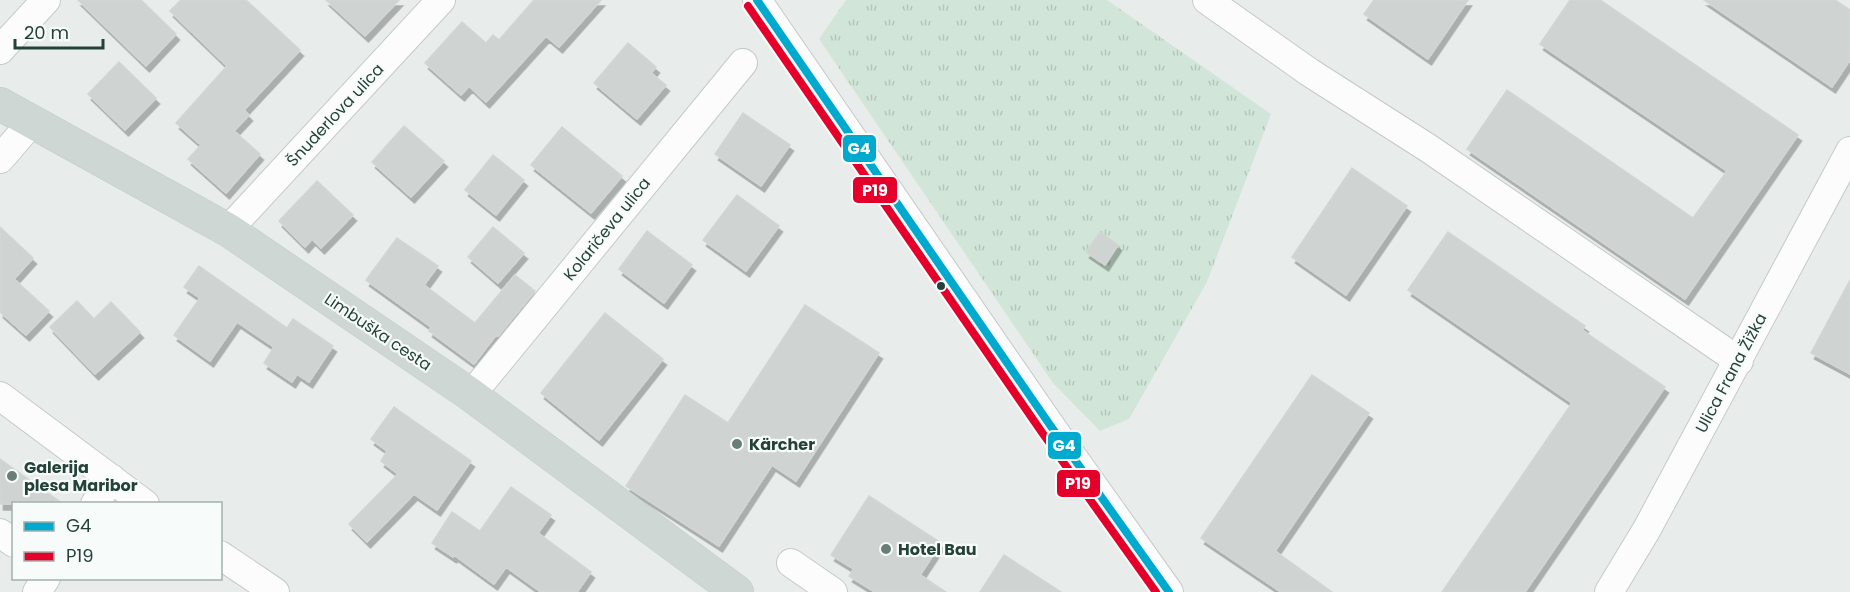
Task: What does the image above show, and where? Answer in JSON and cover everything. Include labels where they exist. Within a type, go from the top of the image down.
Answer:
[{"type":"main road","name":"Limbuška cesta","points":[[0,104],[228,230],[471,395],[736,592]]},
{"type":"street","points":[[0,50],[46,0]]},
{"type":"street","name":"Šnuderlova ulica","points":[[228,230],[441,0]]},
{"type":"street","points":[[757,0],[1057,435],[1169,592]]},
{"type":"street","points":[[1207,0],[1309,72],[1428,148],[1739,361]]},
{"type":"street","name":"Kolaričeva ulica","points":[[471,395],[743,63]]},
{"type":"street","points":[[0,159],[32,122]]},
{"type":"street","name":"Ulica Frana Žižka","points":[[1609,592],[1647,529],[1739,361],[1800,241],[1850,151]]},
{"type":"street","points":[[0,396],[142,502]]},
{"type":"street","points":[[96,502],[111,478]]},
{"type":"street","points":[[222,556],[275,592]]},
{"type":"street","points":[[790,563],[833,592]]},
{"type":"green space","points":[[846,0],[1107,0],[1271,114],[1207,282],[1129,419],[1100,431],[1053,383],[819,39]]},
{"type":"building","points":[[78,0],[141,0],[176,34],[146,66]]},
{"type":"building","points":[[181,0],[246,0],[300,50],[244,110],[249,115],[234,131],[260,154],[226,193],[188,159],[201,145],[176,123],[227,66],[170,11]]},
{"type":"building","points":[[326,0],[399,0],[365,36]]},
{"type":"building","points":[[534,0],[601,0],[559,47],[546,36],[486,102],[469,86],[461,95],[425,63],[462,22],[486,43],[493,35],[499,40]]},
{"type":"building","points":[[1374,0],[1468,0],[1428,59],[1364,14]]},
{"type":"building","points":[[1570,0],[1600,0],[1798,135],[1685,299],[1467,149],[1507,90],[1693,218],[1727,171],[1540,44]]},
{"type":"building","points":[[1704,0],[1835,0],[1850,10],[1850,60],[1832,87]]},
{"type":"building","points":[[628,43],[656,67],[651,73],[666,85],[637,119],[594,83]]},
{"type":"building","points":[[119,62],[156,98],[125,130],[88,94]]},
{"type":"building","points":[[743,113],[790,145],[761,186],[715,154]]},
{"type":"building","points":[[404,126],[444,161],[411,197],[372,162]]},
{"type":"building","points":[[562,127],[622,176],[591,213],[531,165]]},
{"type":"building","points":[[493,155],[524,180],[496,215],[465,190]]},
{"type":"building","points":[[1352,168],[1407,206],[1346,295],[1292,257]]},
{"type":"building","points":[[317,181],[353,215],[321,248],[312,239],[305,247],[279,221]]},
{"type":"building","points":[[737,195],[779,226],[746,271],[703,240]]},
{"type":"building","points":[[0,227],[33,258],[14,279],[49,311],[26,335],[0,312]]},
{"type":"building","points":[[493,227],[524,253],[498,283],[468,257]]},
{"type":"building","points":[[647,231],[692,265],[664,303],[619,269]]},
{"type":"building","points":[[1100,232],[1118,245],[1105,265],[1086,252]]},
{"type":"building","points":[[1448,232],[1585,326],[1582,330],[1665,387],[1525,592],[1442,592],[1572,403],[1408,290]]},
{"type":"building","points":[[397,238],[438,266],[424,285],[475,323],[515,275],[535,291],[474,364],[429,331],[431,327],[366,280]]},
{"type":"building","points":[[199,266],[287,328],[293,319],[333,346],[309,382],[297,374],[292,382],[264,363],[274,347],[237,322],[210,361],[174,335],[200,298],[184,287]]},
{"type":"building","points":[[1850,280],[1850,374],[1811,353]]},
{"type":"building","points":[[77,301],[94,319],[111,302],[140,332],[95,374],[50,327]]},
{"type":"building","name":"Kärcher","points":[[805,305],[879,353],[796,481],[772,465],[719,546],[626,486],[685,395],[728,423]]},
{"type":"building","points":[[605,313],[663,359],[599,440],[541,393]]},
{"type":"building","points":[[1312,375],[1369,413],[1275,551],[1332,592],[1281,592],[1201,538]]},
{"type":"building","points":[[394,407],[471,461],[437,510],[414,494],[367,542],[349,524],[398,474],[381,461],[387,451],[371,439]]},
{"type":"building","name":"Galerija plesa Maribor","points":[[0,459],[60,502],[12,502],[12,504],[0,504]]},
{"type":"building","points":[[511,487],[551,515],[538,533],[591,572],[577,592],[541,592],[506,567],[494,584],[454,555],[453,557],[432,543],[452,512],[480,531]]},
{"type":"building","name":"Hotel Bau","points":[[869,496],[941,543],[920,575],[946,592],[875,592],[849,576],[854,569],[831,555]]},
{"type":"building","name":"Hotel Bau","points":[[1004,555],[1061,592],[980,592]]},
{"type":"transit line","name":"G4","points":[[757,0],[1050,425],[1169,592]]},
{"type":"transit line","name":"P19","points":[[748,6],[1041,431],[1156,592]]},
{"type":"place","name":"Kärcher","points":[[737,444]]},
{"type":"place","name":"Galerija plesa Maribor","points":[[12,476]]},
{"type":"place","name":"Hotel Bau","points":[[886,549]]}]
